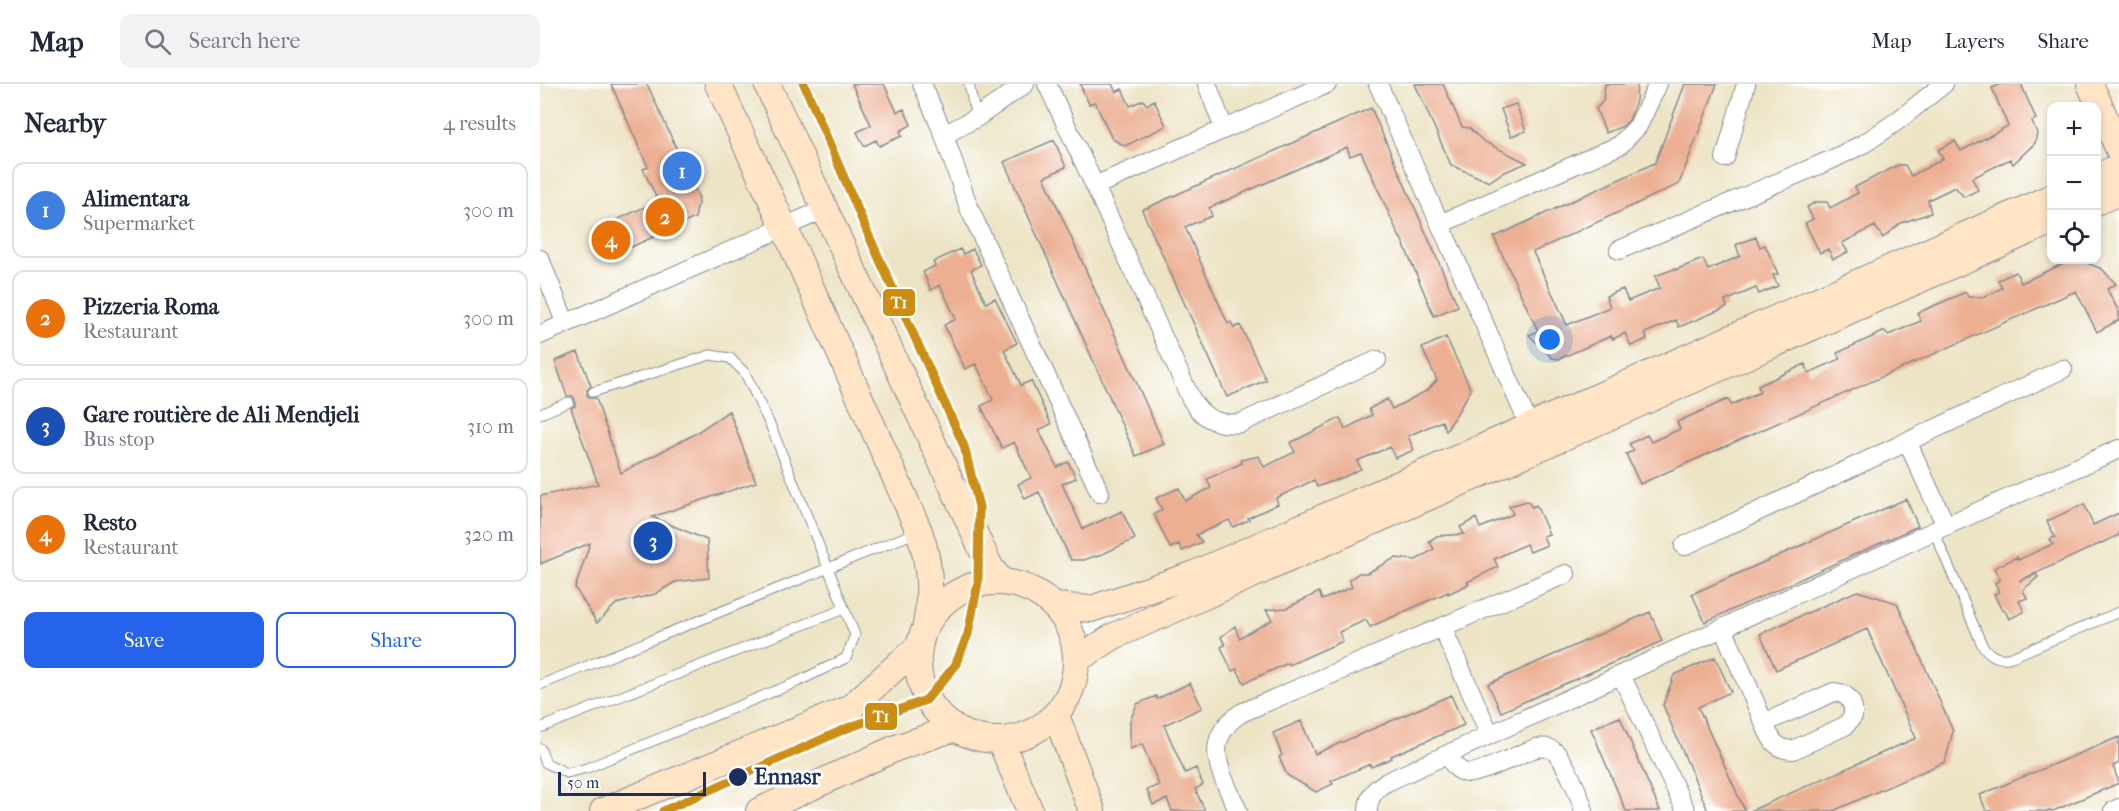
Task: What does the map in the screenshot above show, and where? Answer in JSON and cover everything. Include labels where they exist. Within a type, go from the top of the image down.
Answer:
[{"type":"main road","points":[[603,811],[850,708],[922,635],[939,606],[957,592],[978,584],[1001,581],[1016,583],[1030,588],[1056,606],[1067,621],[1075,640],[1078,658],[1076,679],[1068,699],[1056,715],[1040,728],[1020,737],[1000,740],[977,738],[955,728],[926,700],[917,663],[922,635],[931,600],[926,550],[784,227],[718,84]]},
{"type":"main road","points":[[767,84],[990,567],[1001,581]]},
{"type":"main road","points":[[2090,84],[2119,150]]},
{"type":"main road","points":[[2101,175],[2119,167]]},
{"type":"main road","points":[[2101,200],[2119,192]]},
{"type":"main road","points":[[1078,658],[1114,636],[1534,436],[2047,199]]},
{"type":"main road","points":[[1056,606],[1091,609],[1192,575],[2047,223]]},
{"type":"main road","points":[[1056,715],[1092,811]]},
{"type":"main road","points":[[759,811],[896,748],[955,728]]},
{"type":"main road","points":[[1000,740],[1030,811]]},
{"type":"street","points":[[922,84],[944,135],[969,208],[1100,493]]},
{"type":"street","points":[[944,135],[975,118],[1025,84]]},
{"type":"street","points":[[1047,84],[1194,406],[1210,420],[1220,424],[1242,423],[1377,360]]},
{"type":"street","points":[[1207,84],[1224,129]]},
{"type":"street","points":[[1095,186],[1327,84]]},
{"type":"street","points":[[1378,84],[1534,436]]},
{"type":"street","points":[[1440,224],[1620,145],[1638,126],[1658,84]]},
{"type":"street","points":[[1725,158],[1746,84]]},
{"type":"street","points":[[1619,250],[1833,159],[1865,143],[1944,84]]},
{"type":"street","points":[[540,335],[825,209]]},
{"type":"street","points":[[540,259],[565,322]]},
{"type":"street","points":[[1684,546],[2063,369]]},
{"type":"street","points":[[1906,441],[1940,528]]},
{"type":"street","points":[[1368,811],[1370,799],[1380,786],[1940,528],[2119,449]]},
{"type":"street","points":[[1238,811],[1217,760],[1217,746],[1221,732],[1230,721],[1242,713],[1566,574]]},
{"type":"street","points":[[1442,627],[1490,735]]},
{"type":"street","points":[[1723,628],[1764,723],[1773,742],[1785,750],[1793,750],[1845,726],[1853,716],[1854,709],[1847,696],[1834,692],[1764,723]]},
{"type":"street","points":[[1621,675],[1686,811]]},
{"type":"street","points":[[1448,754],[1457,769],[1468,773],[1536,748],[1552,749],[1560,757],[1584,811]]},
{"type":"street","points":[[2113,811],[2119,808]]},
{"type":"lane","points":[[969,84],[975,118]]},
{"type":"lane","points":[[540,748],[546,763],[567,773],[587,768],[797,682],[846,658],[855,635],[772,429],[745,372],[730,358],[710,355],[593,392]]},
{"type":"lane","points":[[540,414],[569,402]]},
{"type":"lane","points":[[1940,528],[1982,645],[1997,658],[2012,657],[2119,612]]},
{"type":"lane","points":[[540,685],[919,531]]},
{"type":"lane","points":[[540,728],[844,609]]},
{"type":"building","points":[[611,84],[647,84],[699,198],[695,218],[605,259],[592,231],[658,201],[643,169],[648,167]]},
{"type":"building","points":[[852,84],[884,84],[897,112],[904,109],[911,125],[900,131],[902,136],[879,146],[876,140],[864,146],[857,132],[871,125]]},
{"type":"building","points":[[1080,84],[1112,84],[1116,92],[1122,89],[1130,106],[1143,100],[1147,105],[1154,100],[1166,126],[1125,146],[1112,139],[1095,102],[1089,104]]},
{"type":"building","points":[[1415,84],[1443,84],[1462,127],[1469,128],[1483,141],[1527,163],[1502,173],[1489,182],[1451,165]]},
{"type":"building","points":[[1605,84],[1637,84],[1636,101],[1629,120],[1623,126],[1606,133],[1596,109],[1603,101]]},
{"type":"building","points":[[1685,84],[1717,84],[1679,184],[1533,252],[1567,325],[1610,307],[1606,296],[1623,289],[1628,301],[1660,288],[1655,276],[1703,259],[1708,270],[1740,256],[1736,245],[1756,237],[1760,247],[1765,245],[1778,274],[1773,275],[1778,286],[1759,294],[1756,288],[1725,301],[1727,307],[1679,327],[1676,320],[1645,333],[1647,339],[1631,346],[1625,333],[1613,339],[1611,336],[1559,359],[1552,358],[1529,335],[1538,331],[1494,237],[1655,163]]},
{"type":"building","points":[[2001,84],[2021,84],[2036,119],[2032,121],[2037,133],[2035,143],[2013,164],[2010,159],[1972,178],[1978,190],[1964,197],[1955,187],[1928,200],[1931,213],[1901,223],[1883,238],[1875,226],[1842,243],[1848,252],[1833,259],[1828,249],[1820,253],[1805,223],[1813,219],[1807,207],[1816,202],[1827,202],[1830,208],[1858,193],[1855,187],[1898,165],[1905,165],[1911,176],[1943,159],[1938,150],[1955,141],[1961,151],[2008,126],[1992,88]]},
{"type":"building","points":[[1516,104],[1526,131],[1511,136],[1501,109]]},
{"type":"building","points":[[1371,108],[1458,306],[1434,316],[1361,152],[1350,156],[1347,147],[1209,208],[1212,216],[1185,227],[1228,324],[1231,322],[1234,328],[1240,325],[1266,380],[1227,397],[1142,210]]},
{"type":"building","points":[[1054,140],[1066,167],[1044,177],[1164,444],[1136,456],[1004,162]]},
{"type":"building","points":[[960,249],[963,254],[973,249],[981,265],[971,270],[986,303],[995,298],[1017,343],[1004,350],[1021,385],[1031,381],[1051,424],[1039,430],[1057,467],[1068,462],[1076,478],[1062,484],[1083,529],[1122,511],[1135,539],[1096,557],[1071,560],[1039,492],[1025,499],[1018,484],[1031,478],[1014,442],[1002,448],[981,406],[993,400],[976,364],[965,369],[944,325],[956,319],[940,285],[931,290],[923,272],[935,266],[933,262]]},
{"type":"building","points":[[2062,264],[2089,264],[2102,269],[2116,284],[2107,289],[2119,312],[2119,320],[2097,332],[2076,291],[1640,484],[1626,454],[1634,451],[1629,444],[1647,435],[1651,442],[1680,429],[1677,422],[1728,399],[1731,405],[1760,392],[1758,386],[1805,364],[1809,373],[1840,359],[1837,353],[1885,331],[1888,335],[1921,321],[1917,313],[1966,292],[1968,297],[1984,297],[2002,288],[1998,280],[2016,272],[2021,283]]},
{"type":"building","points":[[1446,337],[1471,390],[1446,431],[1442,421],[1408,436],[1414,450],[1395,458],[1390,447],[1357,461],[1361,469],[1344,477],[1317,487],[1314,480],[1276,498],[1278,504],[1248,518],[1249,520],[1233,527],[1229,520],[1196,535],[1202,542],[1182,551],[1179,544],[1170,548],[1154,514],[1162,510],[1156,498],[1179,488],[1185,501],[1211,488],[1207,479],[1242,463],[1241,460],[1259,456],[1264,467],[1295,452],[1290,443],[1340,418],[1345,429],[1372,415],[1369,409],[1387,399],[1392,409],[1428,390],[1437,380],[1422,348]]},
{"type":"building","points":[[578,352],[591,386],[587,390],[587,395],[596,398],[621,473],[693,435],[729,411],[756,482],[652,517],[707,540],[709,578],[675,582],[655,594],[616,604],[597,623],[575,588],[590,543],[540,564],[540,496],[598,484],[571,408],[575,406],[575,400],[573,396],[567,396],[555,361]]},
{"type":"building","points":[[1906,499],[1918,526],[1705,622],[1692,594]]},
{"type":"building","points":[[1527,501],[1532,507],[1536,505],[1549,534],[1543,536],[1547,545],[1530,552],[1526,544],[1494,559],[1498,567],[1467,582],[1469,584],[1370,627],[1366,620],[1339,632],[1343,641],[1244,683],[1237,669],[1232,671],[1221,647],[1225,645],[1221,637],[1235,626],[1239,638],[1272,620],[1266,610],[1287,608],[1319,592],[1322,600],[1352,587],[1349,580],[1359,573],[1367,573],[1395,558],[1416,560],[1434,549],[1429,541],[1437,536],[1464,534],[1460,527],[1476,518],[1480,528],[1513,514],[1509,506]]},
{"type":"building","points":[[2084,504],[2093,525],[2119,513],[2119,535],[2019,581],[2036,574],[2038,577],[2023,590],[2027,598],[2019,601],[2024,612],[2009,619],[2004,609],[2002,611],[1994,594],[1999,592],[1995,583],[2000,580],[1994,568],[2053,544],[2050,539],[2055,537],[2047,521]]},
{"type":"building","points":[[1857,591],[1897,603],[1953,731],[1945,762],[1833,811],[1750,811],[1916,738],[1867,629],[1776,670],[1760,634]]},
{"type":"building","points":[[1650,612],[1662,641],[1501,712],[1488,684]]},
{"type":"building","points":[[1715,657],[1731,692],[1698,707],[1745,811],[1708,811],[1663,705],[1674,675]]},
{"type":"building","points":[[1190,683],[1202,708],[1164,725],[1185,773],[1196,768],[1203,785],[1195,789],[1205,811],[1172,811],[1167,799],[1153,805],[1147,790],[1159,785],[1142,744],[1130,749],[1130,721],[1137,704],[1156,696],[1157,699]]},
{"type":"building","points":[[1451,695],[1464,725],[1371,767],[1370,764],[1331,781],[1333,784],[1316,792],[1287,775],[1279,757],[1282,755],[1273,733],[1301,721],[1315,754]]},
{"type":"building","points":[[1620,717],[1660,811],[1626,811],[1591,729]]},
{"type":"building","points":[[2119,737],[2119,763],[2113,766],[2119,783],[2053,811],[1986,811],[1980,795]]},
{"type":"transit line","name":"T1","points":[[663,811],[845,729],[926,700],[955,666],[968,634],[978,583],[979,507],[964,446],[869,236],[804,84]]},
{"type":"place","name":"Alimentara","points":[[682,171]]},
{"type":"place","name":"Pizzeria Roma","points":[[665,217]]},
{"type":"place","name":"Resto","points":[[611,240]]},
{"type":"place","name":"Gare routière de Ali Mendjeli","points":[[653,541]]},
{"type":"place","name":"Ennasr","points":[[738,777]]}]
